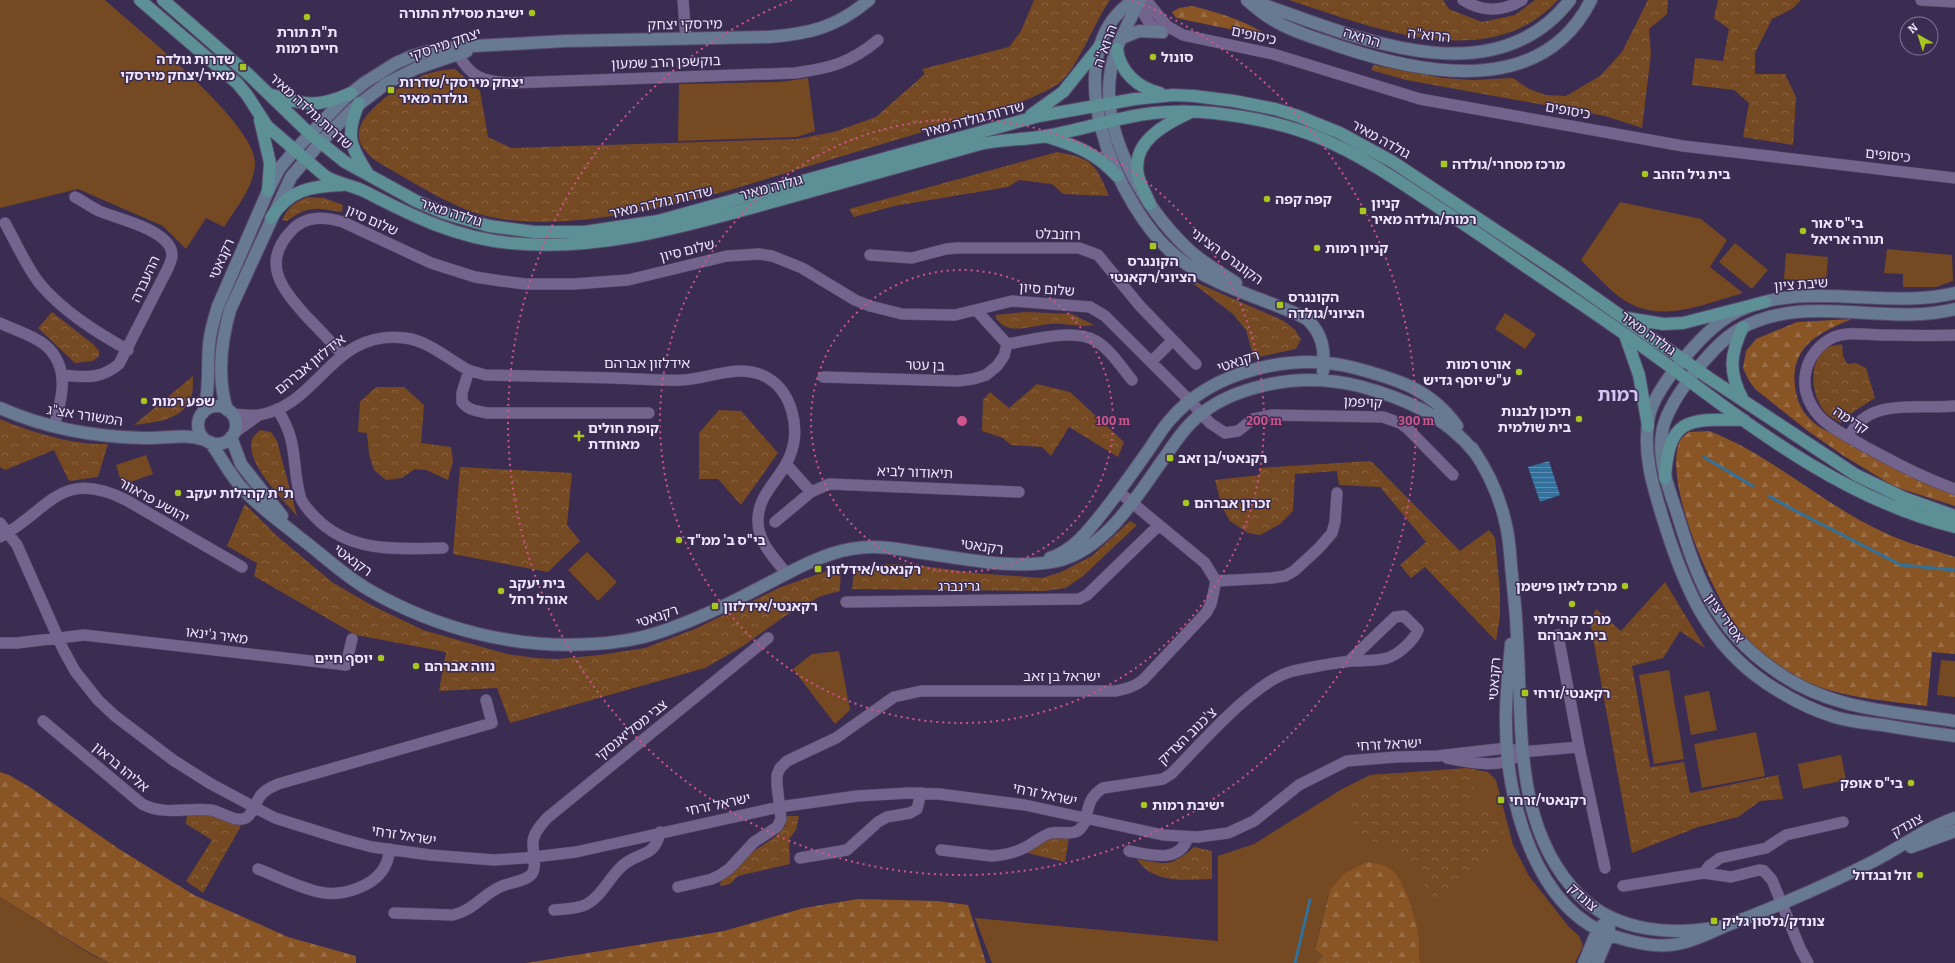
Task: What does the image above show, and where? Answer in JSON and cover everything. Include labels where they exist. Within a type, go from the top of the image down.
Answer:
[{"type":"main road","points":[[140,0],[243,89],[267,126],[304,160]]},
{"type":"main road","name":"שדרות גולדה מאיר","points":[[163,0],[269,94],[310,134],[345,162],[416,201],[471,222],[495,227],[535,232],[584,232],[658,221],[1039,116],[1110,104]]},
{"type":"main road","points":[[1119,44],[1122,66],[1128,74],[1144,89],[1173,95]]},
{"type":"main road","points":[[1017,122],[1048,104],[1063,92],[1100,46]]},
{"type":"main road","points":[[269,94],[310,104],[332,102],[351,93]]},
{"type":"main road","name":"גולדה מאיר","points":[[1110,104],[1135,99],[1173,95],[1214,98],[1255,105],[1298,116],[1368,148],[1418,178],[1557,271],[1620,316]]},
{"type":"main road","points":[[359,104],[353,118],[350,137],[352,148],[368,174]]},
{"type":"main road","points":[[1044,136],[1151,113],[1191,112]]},
{"type":"main road","points":[[1150,204],[1138,174],[1137,162],[1143,146],[1159,129],[1191,112]]},
{"type":"main road","name":"גולדה מאיר","points":[[1191,112],[1224,114],[1264,121],[1320,138],[1354,154],[1398,181],[1625,335],[1675,371]]},
{"type":"main road","points":[[259,115],[270,163],[268,191]]},
{"type":"main road","points":[[1044,136],[1088,151],[1100,159],[1118,176]]},
{"type":"main road","name":"גולדה מאיר","points":[[304,160],[324,176],[343,185],[364,192],[416,218],[469,236],[510,243],[583,243],[632,237],[687,226],[986,143],[1004,139],[1044,136]]},
{"type":"main road","points":[[271,218],[279,206],[294,194],[309,189],[343,185]]},
{"type":"main road","points":[[1620,316],[1651,323],[1677,323],[1765,302]]},
{"type":"main road","points":[[1620,316],[1743,401],[1856,476],[1904,498],[1955,516]]},
{"type":"main road","points":[[1743,327],[1734,349],[1732,370],[1734,381],[1743,401]]},
{"type":"main road","points":[[1625,335],[1639,375],[1648,426]]},
{"type":"main road","points":[[1675,371],[1688,382],[1809,465],[1842,484],[1899,510],[1955,528]]},
{"type":"main road","points":[[1666,478],[1667,455],[1670,444],[1680,429],[1689,424],[1708,421],[1744,420]]},
{"type":"street","points":[[683,0],[686,39]]},
{"type":"street","points":[[844,18],[859,0]]},
{"type":"street","name":"מירסקי יצחק","points":[[491,44],[768,37],[794,35],[824,28],[844,18],[869,0]]},
{"type":"street","name":"הרואה","points":[[1248,0],[1275,8]]},
{"type":"street","name":"הרואה","points":[[1248,0],[1266,16],[1281,26],[1373,57],[1419,67],[1471,72],[1502,69],[1532,59],[1555,45],[1580,20],[1591,0]]},
{"type":"street","points":[[1463,0],[1476,7],[1493,10],[1510,7],[1522,0]]},
{"type":"street","name":"הרוא\"ה","points":[[1275,8],[1390,46],[1454,53],[1490,50],[1519,42],[1550,22],[1558,15],[1570,0]]},
{"type":"street","points":[[1921,0],[1955,2]]},
{"type":"street","points":[[1139,1],[1150,24],[1161,32]]},
{"type":"street","name":"כיסופים","points":[[1139,1],[1167,26],[1183,35]]},
{"type":"street","name":"הרוא''ה","points":[[1110,104],[1109,77],[1119,44],[1139,1]]},
{"type":"street","name":"הרוא''ה","points":[[1096,106],[1097,62],[1100,46],[1112,21],[1124,8],[1139,1]]},
{"type":"street","points":[[1119,44],[1139,32],[1161,32]]},
{"type":"street","name":"כיסופים","points":[[1161,32],[1171,35],[1183,35],[1273,54],[1434,101],[1644,140],[1724,152],[1955,178]]},
{"type":"street","name":"בוקשפן הרב שמעון","points":[[458,54],[463,64],[476,76],[492,82],[509,83],[795,73],[831,67],[847,61],[861,54],[878,40]]},
{"type":"street","name":"יצחק מירסקי","points":[[320,142],[359,104],[387,83],[437,60],[491,44]]},
{"type":"street","name":"יצחק מירסקי","points":[[310,134],[351,93],[380,72],[412,56],[429,51],[491,44]]},
{"type":"street","name":"הקונגרס הציוני","points":[[1110,104],[1113,122],[1129,167],[1143,195],[1150,204],[1187,248],[1215,269],[1266,302]]},
{"type":"street","name":"הקונגרס הציוני","points":[[1096,106],[1110,159],[1131,203],[1164,245],[1177,257],[1209,277],[1302,316],[1315,327],[1322,341],[1324,363],[1323,380]]},
{"type":"street","name":"רקנאטי","points":[[201,416],[207,394],[209,346],[214,316],[268,191],[280,169],[310,134]]},
{"type":"street","name":"רקנאטי","points":[[229,412],[222,394],[222,382],[223,336],[230,310],[291,176],[320,142]]},
{"type":"street","name":"ההעברה","points":[[62,375],[86,377],[110,372],[119,364],[128,350],[168,268],[172,256],[170,247],[162,238],[150,230],[97,210],[75,197]]},
{"type":"street","name":"שלום סיון","points":[[343,355],[289,297],[281,285],[277,273],[275,261],[279,248],[285,237],[294,228],[310,219],[332,219],[343,222],[431,263],[475,277],[526,284],[574,284],[628,280],[727,256],[759,254],[772,256],[802,268],[855,300],[884,310],[902,314],[955,315],[977,311],[1012,301],[1090,307],[1105,316],[1190,401],[1201,414]]},
{"type":"street","points":[[5,223],[31,270],[48,292],[88,326],[128,350]]},
{"type":"street","name":"רוזנבלט","points":[[870,255],[912,258],[946,249],[957,248],[1079,248],[1085,250],[1098,255],[1140,306],[1196,364]]},
{"type":"street","name":"שיבת ציון","points":[[1675,371],[1708,333],[1727,318],[1739,311],[1765,302],[1802,296],[1916,298],[1955,293]]},
{"type":"street","name":"שיבת ציון","points":[[1688,382],[1728,337],[1743,327],[1769,317],[1802,312],[1916,313],[1955,309]]},
{"type":"street","points":[[977,311],[1007,344],[1074,335],[1087,337],[1097,342],[1104,348],[1132,380]]},
{"type":"street","points":[[0,323],[44,345],[59,364],[62,375],[62,396],[50,426]]},
{"type":"street","name":"קדימה","points":[[1955,335],[1853,334],[1834,337],[1822,345],[1808,362],[1804,378],[1805,391],[1811,404],[1819,416],[1830,426],[1925,477],[1955,489]]},
{"type":"street","name":"אידלזון אברהם","points":[[259,415],[277,409],[297,397],[343,355],[362,343],[374,339],[406,338],[435,350],[469,370],[485,375],[683,380],[731,371],[754,372],[769,378],[778,386],[792,409],[794,421],[792,448],[786,464],[763,497],[758,510],[760,535],[767,549],[786,574]]},
{"type":"street","points":[[1151,362],[1173,340]]},
{"type":"street","name":"בן עטר","points":[[823,377],[958,381],[973,379],[986,375],[997,366],[1004,356],[1007,344]]},
{"type":"street","name":"רקנאטי","points":[[1030,564],[1057,556],[1074,544],[1088,531],[1119,492],[1169,421],[1190,401],[1214,384],[1259,369],[1300,363],[1324,363],[1351,367],[1402,381],[1420,390],[1454,422],[1476,454],[1495,488],[1506,525],[1514,598],[1522,752]]},
{"type":"street","points":[[469,370],[462,393],[462,402],[466,408],[475,411],[487,413],[649,413]]},
{"type":"street","name":"אסירי ציון","points":[[1675,371],[1660,390],[1653,405],[1648,426],[1646,446],[1651,481],[1678,567],[1704,620],[1737,660],[1763,681],[1805,706],[1849,721],[1955,736]]},
{"type":"street","name":"רקנאטי","points":[[207,441],[243,489],[331,564],[370,591],[430,620],[453,628],[488,636],[536,644],[561,646],[612,643],[655,634],[682,624],[741,597],[826,555],[864,547],[900,550],[1009,565],[1055,562],[1069,558],[1087,548],[1113,524],[1132,502],[1182,432],[1201,414],[1222,399],[1263,385],[1301,380],[1323,380],[1376,391],[1416,406],[1435,416],[1466,441],[1476,454]]},
{"type":"street","name":"אסירי ציון","points":[[1688,382],[1671,405],[1664,422],[1661,446],[1666,478],[1692,562],[1709,598],[1736,637],[1756,656],[1788,680],[1833,701],[1852,706],[1955,721]]},
{"type":"street","points":[[217,406],[229,412],[259,415],[219,444],[207,441],[199,430],[201,416],[206,410],[217,406]]},
{"type":"street","points":[[1849,437],[1853,428],[1858,422],[1878,410],[1889,408],[1955,406]]},
{"type":"street","name":"המשורר אצ\"ג","points":[[0,408],[50,426],[115,436],[144,438],[194,436],[207,441]]},
{"type":"street","points":[[277,409],[289,431],[294,446],[300,498],[309,512],[326,528],[346,539],[374,547],[399,549],[443,548]]},
{"type":"street","points":[[229,412],[235,423],[232,435]]},
{"type":"street","name":"קויפמן","points":[[1201,414],[1218,429],[1225,433],[1238,431],[1253,419],[1272,415],[1370,416],[1392,419],[1400,423],[1418,438],[1453,475]]},
{"type":"street","name":"המשורר אצ\"ג","points":[[169,437],[178,434],[201,416]]},
{"type":"street","name":"רקנאטי","points":[[232,435],[241,464],[275,508],[304,541]]},
{"type":"street","points":[[786,464],[811,492]]},
{"type":"street","name":"תיאודור לביא","points":[[775,522],[811,492],[829,484],[1018,492]]},
{"type":"street","name":"יהושע פראוור","points":[[4,534],[52,498],[73,490],[96,489],[126,500],[242,568]]},
{"type":"street","points":[[1119,492],[1205,563],[1216,581],[1272,578],[1286,576],[1294,571],[1319,548],[1332,533],[1335,522],[1337,493]]},
{"type":"street","name":"ישראל זרחי","points":[[0,523],[4,534],[28,567],[58,638],[75,671],[98,700],[115,716],[173,760],[212,784],[275,818],[372,847],[430,855],[494,860],[534,857],[576,852],[779,806],[857,796],[921,794],[939,794],[999,800],[1163,835],[1188,837],[1228,833],[1254,821],[1299,785],[1347,761],[1396,757],[1437,756],[1508,748],[1522,752]]},
{"type":"street","name":"גרינברג","points":[[846,602],[1071,601],[1087,595],[1159,525]]},
{"type":"street","name":"ישראל בן זאב","points":[[678,887],[712,879],[729,869],[754,842],[777,827],[781,819],[778,775],[780,768],[787,761],[836,738],[880,705],[907,693],[921,690],[1114,691],[1126,689],[1136,685],[1199,623],[1211,604],[1216,581]]},
{"type":"street","name":"רקנאטי","points":[[1509,761],[1506,724],[1514,598]]},
{"type":"street","points":[[1404,616],[1418,630],[1416,635],[1395,655],[1388,658],[1349,661],[1395,617],[1404,616]]},
{"type":"street","name":"מאיר ג'ינאו","points":[[58,638],[84,635],[346,665],[352,639]]},
{"type":"street","points":[[1558,635],[1579,747],[1605,868]]},
{"type":"street","points":[[0,643],[58,638]]},
{"type":"street","name":"צבי מסליאנסקי","points":[[394,913],[453,915],[462,913],[471,908],[498,887],[530,876],[533,870],[533,840],[536,833],[547,818],[768,638]]},
{"type":"street","name":"צ'כנוב הצדיק","points":[[1085,818],[1087,809],[1097,792],[1103,788],[1163,778],[1171,774],[1232,714],[1268,682],[1280,675],[1349,661]]},
{"type":"street","points":[[254,807],[262,794],[268,788],[360,760],[492,723],[486,700]]},
{"type":"street","name":"אליהו בראון","points":[[43,721],[142,804],[150,808],[170,812],[204,810],[217,811],[233,819],[242,819],[248,816],[254,807]]},
{"type":"street","points":[[1509,761],[1522,752],[1579,747]]},
{"type":"street","name":"צונדק","points":[[1522,752],[1526,783],[1534,814],[1552,859],[1572,887],[1589,903],[1610,918],[1626,924],[1662,931],[1701,931],[1724,926]]},
{"type":"street","name":"ישראל זרחי","points":[[1437,756],[1474,762],[1509,761]]},
{"type":"street","name":"צונדק","points":[[1509,761],[1512,786],[1519,819],[1538,866],[1547,881],[1560,898],[1575,912],[1604,932],[1640,943],[1666,946],[1701,937],[1724,926],[1781,905],[1874,861],[1932,828],[1955,818]]},
{"type":"street","points":[[800,858],[847,850],[878,822],[887,817],[910,813],[917,810],[921,794]]},
{"type":"street","points":[[941,850],[992,856],[1011,853],[1049,833],[1074,833],[1080,830],[1085,818]]},
{"type":"street","points":[[1704,873],[1709,866],[1720,858],[1766,848],[1786,835],[1843,822]]},
{"type":"street","name":"צונדק","points":[[1874,861],[1955,831]]},
{"type":"street","points":[[554,910],[586,905],[594,899],[620,867],[629,860],[649,853],[655,848],[660,832]]},
{"type":"street","points":[[1129,851],[1161,856],[1172,855],[1181,850],[1188,837]]},
{"type":"street","points":[[258,870],[319,892],[341,892],[368,884],[386,865],[390,849]]},
{"type":"street","points":[[1623,886],[1704,873],[1731,877],[1760,870],[1764,871],[1772,880],[1781,905],[1808,963]]},
{"type":"street","points":[[1584,963],[1604,932],[1610,918]]},
{"type":"street","points":[[1597,963],[1604,932]]},
{"type":"green space","points":[[0,0],[105,0],[166,53],[216,101],[236,124],[250,145],[255,162],[252,180],[244,196],[224,227],[206,218],[186,249],[163,226],[78,189],[0,208]]},
{"type":"green space","points":[[1034,0],[1110,0],[1072,68],[1058,84],[1049,90],[1019,103],[730,190],[671,205],[605,217],[572,221],[539,222],[508,220],[479,214],[445,200],[376,161],[365,150],[359,138],[361,126],[367,115],[376,105],[394,91],[418,77],[455,69],[480,91],[488,137],[511,148],[796,139],[834,132],[876,117],[925,74],[922,69],[1009,47],[1021,31]]},
{"type":"green space","points":[[1289,0],[1443,0],[1449,9],[1482,22],[1515,15],[1535,0],[1558,0],[1530,23],[1498,36],[1464,41],[1428,39],[1392,32]]},
{"type":"green space","points":[[1648,0],[1668,0],[1667,14],[1649,29],[1651,54],[1642,128],[1605,116],[1406,80],[1371,70],[1374,65],[1443,78],[1473,80],[1513,78],[1529,89],[1546,95],[1566,96],[1600,76],[1622,52]]},
{"type":"green space","points":[[1718,0],[1801,0],[1792,9],[1772,19],[1755,53],[1755,74],[1785,74],[1796,97],[1793,145],[1743,137],[1749,103],[1734,90],[1692,85],[1695,58],[1723,61],[1729,29],[1714,18]]},
{"type":"green space","points":[[1192,6],[1234,19],[1273,38],[1176,18],[1172,12],[1179,8]]},
{"type":"green space","points":[[808,78],[815,131],[797,137],[678,141],[679,84],[780,82]]},
{"type":"green space","points":[[1057,152],[1078,157],[1091,164],[1100,176],[1109,196],[1063,194],[1052,184],[1019,180],[1008,187],[894,206],[854,217],[849,209]]},
{"type":"green space","points":[[308,197],[324,198],[343,205],[342,212],[325,209],[313,209],[302,212],[287,221],[282,220],[292,206]]},
{"type":"green space","points":[[1620,202],[1701,219],[1727,240],[1710,267],[1743,293],[1692,308],[1676,311],[1659,311],[1643,309],[1628,302],[1612,291],[1581,260]]},
{"type":"green space","points":[[1735,243],[1768,270],[1752,289],[1719,262]]},
{"type":"green space","points":[[1887,249],[1952,255],[1953,281],[1936,287],[1903,287],[1903,274],[1884,273]]},
{"type":"green space","points":[[1786,253],[1828,257],[1826,282],[1784,279]]},
{"type":"green space","points":[[1186,278],[1284,321],[1295,330],[1301,339],[1296,349],[1254,358],[1246,330],[1233,314]]},
{"type":"green space","points":[[52,312],[94,345],[99,351],[99,356],[93,361],[75,363],[38,328]]},
{"type":"green space","points":[[1026,312],[1072,314],[1094,325],[1083,326],[1051,324],[1027,328],[1012,328],[999,322],[995,315]]},
{"type":"green space","points":[[1505,313],[1536,334],[1525,349],[1495,329]]},
{"type":"green space","points":[[1852,319],[1819,335],[1802,351],[1797,360],[1795,386],[1798,400],[1802,408],[1807,416],[1823,429],[1895,468],[1955,495],[1955,506],[1895,487],[1844,456],[1808,431],[1755,389],[1748,379],[1743,368],[1746,351],[1756,339],[1797,322]]},
{"type":"green space","points":[[1842,344],[1843,356],[1847,364],[1856,363],[1866,368],[1875,398],[1856,410],[1841,423],[1826,413],[1821,406],[1814,389],[1813,380],[1816,362],[1821,354],[1828,347]]},
{"type":"green space","points":[[193,376],[193,390],[191,398],[187,406],[181,412],[167,419],[134,425]]},
{"type":"green space","points":[[1037,384],[1070,392],[1124,442],[1118,457],[1069,427],[1051,456],[1042,447],[1011,445],[1003,438],[982,431],[983,400],[990,392],[1009,408]]},
{"type":"green space","points":[[376,387],[404,387],[424,405],[421,443],[451,447],[453,461],[448,480],[426,470],[415,469],[402,478],[386,480],[374,470],[369,454],[367,433],[358,432],[360,402]]},
{"type":"green space","points":[[719,410],[741,411],[778,453],[741,505],[718,479],[699,479],[699,433]]},
{"type":"green space","points":[[0,419],[53,437],[95,444],[108,444],[98,477],[69,481],[54,450],[5,470],[0,467]]},
{"type":"green space","points":[[260,430],[271,432],[277,441],[297,516],[259,470],[254,459],[251,449],[252,440]]},
{"type":"green space","points":[[1709,431],[1732,441],[1776,466],[1861,521],[1883,532],[1919,546],[1955,557],[1955,654],[1932,652],[1927,706],[1843,694],[1810,683],[1787,672],[1771,661],[1749,641],[1737,627],[1715,589],[1693,538],[1678,485],[1676,462],[1680,442],[1689,432]]},
{"type":"green space","points":[[146,455],[153,474],[122,485],[116,465]]},
{"type":"green space","points":[[1371,461],[1460,551],[1489,530],[1495,538],[1500,592],[1500,616],[1496,641],[1425,567],[1411,578],[1400,565],[1426,542],[1380,487],[1339,485],[1337,471],[1295,474],[1293,511],[1280,524],[1260,535],[1248,533],[1230,521],[1222,507],[1215,480],[1260,475],[1259,468]]},
{"type":"green space","points":[[460,467],[572,473],[567,525],[580,541],[548,572],[453,554]]},
{"type":"green space","points":[[245,504],[277,536],[332,582],[371,605],[423,630],[507,654],[557,659],[600,655],[645,648],[695,629],[781,587],[841,566],[840,591],[821,596],[785,616],[743,646],[705,668],[510,723],[497,688],[439,691],[446,652],[356,635],[254,576],[257,563],[227,546]]},
{"type":"green space","points":[[1130,521],[1137,525],[1083,576],[1066,588],[1044,591],[852,589],[854,569],[887,564],[916,565],[975,573],[1042,578],[1061,572],[1092,556]]},
{"type":"green space","points":[[587,552],[617,582],[598,601],[568,570]]},
{"type":"green space","points":[[1665,582],[1705,648],[1680,631],[1663,658],[1632,666],[1650,767],[1684,762],[1690,793],[1778,775],[1783,799],[1760,801],[1738,817],[1698,827],[1632,853],[1590,621],[1596,609],[1621,631]]},
{"type":"green space","points":[[839,651],[850,710],[835,724],[793,669],[812,654]]},
{"type":"green space","points":[[1941,660],[1955,661],[1955,697],[1937,695]]},
{"type":"green space","points":[[1669,670],[1684,759],[1654,764],[1639,675]]},
{"type":"green space","points":[[1709,691],[1717,730],[1691,735],[1684,696]]},
{"type":"green space","points":[[1756,732],[1765,776],[1702,788],[1694,744]]},
{"type":"green space","points":[[1841,755],[1846,780],[1803,789],[1798,764]]},
{"type":"green space","points":[[1467,768],[1488,772],[1496,780],[1513,845],[1529,876],[1569,927],[1579,936],[1583,946],[1575,963],[1420,963],[1419,937],[1412,908],[1403,885],[1330,890],[1315,948],[1323,956],[1316,963],[992,963],[975,918],[1218,941],[1218,856],[1254,844],[1342,789],[1370,775]]},
{"type":"green space","points":[[1475,769],[1471,806],[1496,813],[1507,842],[1435,900],[1402,852],[1358,837],[1349,810],[1370,775]]},
{"type":"green space","points":[[0,772],[9,775],[31,788],[119,849],[194,895],[288,937],[356,956],[356,963],[109,963],[90,953],[0,897]]},
{"type":"green space","points":[[208,812],[241,826],[203,893],[186,881],[212,840],[186,824],[187,815]]},
{"type":"green space","points":[[787,816],[799,816],[796,830],[789,839],[790,864],[738,876],[730,884],[720,886],[721,880],[755,850],[775,837],[785,826]]},
{"type":"green space","points":[[1053,838],[1069,838],[1065,862],[1027,853],[1043,842]]},
{"type":"green space","points":[[1194,847],[1212,851],[1212,879],[1181,880],[1160,877],[1143,867],[1137,859],[1168,863],[1186,854]]},
{"type":"green space","points":[[1367,862],[1388,867],[1398,877],[1402,884],[1416,922],[1419,938],[1420,963],[1316,963],[1323,956],[1315,949],[1330,890],[1345,873]]},
{"type":"green space","points":[[0,897],[92,955],[109,963],[0,963]]},
{"type":"green space","points":[[858,899],[937,901],[968,905],[986,963],[526,963],[724,931],[804,908]]},
{"type":"water","points":[[1549,461],[1560,495],[1540,502],[1528,467]]},
{"type":"waterway","points":[[1704,457],[1753,486]]},
{"type":"waterway","points":[[1769,496],[1901,565],[1955,570]]},
{"type":"waterway","points":[[1295,963],[1310,900]]},
{"type":"place","name":"ישיבת מסילת התורה","points":[[532,13]]},
{"type":"place","name":"ת\"ת תורת חיים רמות","points":[[307,17]]},
{"type":"place","name":"סונול","points":[[1153,57]]},
{"type":"place","name":"שדרות גולדה מאיר/יצחק מירסקי","points":[[243,67]]},
{"type":"place","name":"יצחק מירסקי/שדרות גולדה מאיר","points":[[391,90]]},
{"type":"place","name":"מרכז מסחרי/גולדה","points":[[1444,164]]},
{"type":"place","name":"בית גיל הזהב","points":[[1645,174]]},
{"type":"place","name":"קפה קפה","points":[[1267,199]]},
{"type":"place","name":"קניון רמות/גולדה מאיר","points":[[1363,211]]},
{"type":"place","name":"בי\"ס אור תורה אריאל","points":[[1803,231]]},
{"type":"place","name":"הקונגרס הציוני/רקאנטי","points":[[1153,246]]},
{"type":"place","name":"קניון רמות","points":[[1317,248]]},
{"type":"place","name":"הקונגרס הציוני/גולדה","points":[[1280,305]]},
{"type":"place","name":"אורט רמות ע\"ש יוסף גדיש","points":[[1519,372]]},
{"type":"place","name":"שפע רמות","points":[[144,401]]},
{"type":"place","name":"תיכון לבנות בית שולמית","points":[[1579,419]]},
{"type":"place","name":"קופת חולים מאוחדת","points":[[579,436]]},
{"type":"place","name":"רקנאטי/בן זאב","points":[[1170,458]]},
{"type":"place","name":"ת\"ת קהילות יעקב","points":[[178,493]]},
{"type":"place","name":"זכרון אברהם","points":[[1186,503]]},
{"type":"place","name":"בי\"ס ב' ממ\"ד","points":[[679,540]]},
{"type":"place","name":"רקנאטי/אידלזון","points":[[818,569]]},
{"type":"place","name":"מרכז לאון פישמן","points":[[1625,586]]},
{"type":"place","name":"בית יעקב אוהל רחל","points":[[501,591]]},
{"type":"place","name":"מרכז קהילתי בית אברהם","points":[[1572,604]]},
{"type":"place","name":"רקאנטי/אידלזון","points":[[715,606]]},
{"type":"place","name":"יוסף חיים","points":[[381,658]]},
{"type":"place","name":"נווה אברהם","points":[[416,666]]},
{"type":"place","name":"רקאנטי/זרחי","points":[[1525,693]]},
{"type":"place","name":"בי\"ס אופק","points":[[1911,783]]},
{"type":"place","name":"רקנאטי/זרחי","points":[[1501,800]]},
{"type":"place","name":"ישיבת רמות","points":[[1144,805]]},
{"type":"place","name":"זול ובגדול","points":[[1920,875]]},
{"type":"place","name":"צונדק/נלסון גליק","points":[[1714,921]]},
{"type":"district","name":"רמות","points":[[1618,395]]}]
